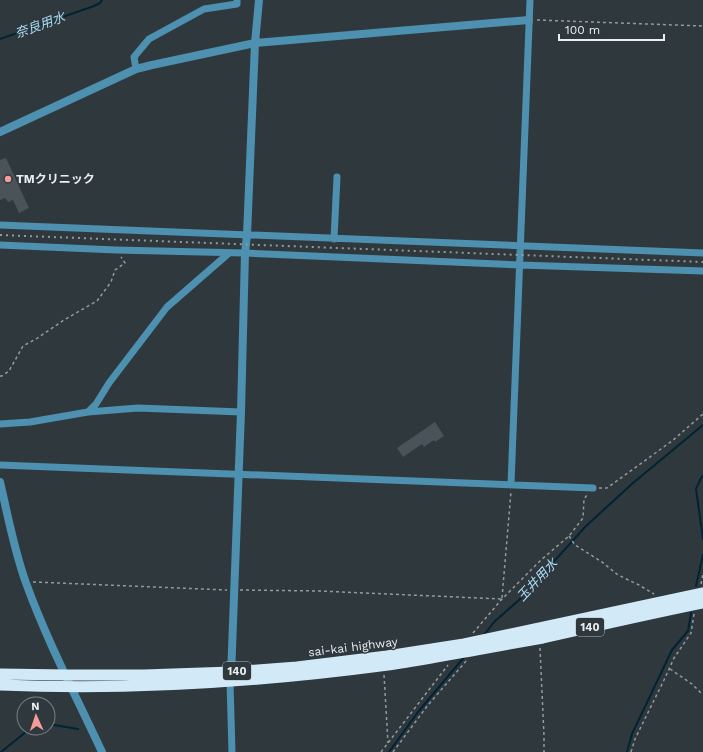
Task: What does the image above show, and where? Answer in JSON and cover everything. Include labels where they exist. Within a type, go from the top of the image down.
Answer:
[{"type":"highway","name":"sai-kai highway","points":[[0,686],[145,686],[230,677],[387,656],[474,642],[703,593]]},
{"type":"highway","name":"sai-kai highway","points":[[474,642],[540,638],[699,604]]},
{"type":"highway","name":"sai-kai highway","points":[[0,674],[230,677],[298,676],[464,656],[474,642]]},
{"type":"street","points":[[136,69],[134,56],[149,39],[204,9],[237,4],[237,0]]},
{"type":"street","points":[[232,752],[230,677],[241,412],[245,253],[255,43],[259,0]]},
{"type":"street","points":[[511,484],[530,0]]},
{"type":"street","points":[[0,132],[136,69],[255,43],[529,20]]},
{"type":"street","points":[[334,238],[338,177]]},
{"type":"street","points":[[0,225],[703,253]]},
{"type":"street","points":[[0,245],[703,271]]},
{"type":"street","points":[[88,412],[96,404],[109,383],[167,307],[229,253]]},
{"type":"street","points":[[0,424],[30,422],[88,412],[138,408],[241,412]]},
{"type":"street","points":[[0,465],[593,488]]},
{"type":"street","points":[[0,482],[20,564],[26,582],[66,675],[102,752]]},
{"type":"path","points":[[529,20],[703,26]]},
{"type":"path","points":[[0,376],[9,370],[23,346],[64,320],[98,301],[111,282],[116,270],[125,263],[116,250]]},
{"type":"path","points":[[474,642],[502,600],[540,560],[569,536],[583,518],[584,500],[593,488],[607,488],[672,441],[703,414]]},
{"type":"path","points":[[502,600],[511,484]]},
{"type":"path","points":[[569,536],[575,545],[602,562],[618,575],[658,596],[664,602]]},
{"type":"path","points":[[26,582],[234,590],[326,591],[502,600]]},
{"type":"path","points":[[631,752],[635,739],[674,658],[691,633],[699,604]]},
{"type":"path","points":[[540,638],[544,752]]},
{"type":"path","points":[[393,752],[464,656]]},
{"type":"path","points":[[384,665],[388,744]]},
{"type":"path","points":[[381,752],[447,666]]},
{"type":"path","points":[[670,669],[692,684],[703,695]]},
{"type":"building","name":"TMクリニック","points":[[6,158],[29,208],[19,213],[13,200],[8,202],[5,198],[0,200],[0,160]]},
{"type":"building","points":[[435,422],[444,436],[435,442],[434,440],[424,447],[422,444],[403,457],[397,448]]},
{"type":"waterway","name":"奈良用水","points":[[0,39],[94,6],[102,0]]},
{"type":"waterway","name":"玉井用水","points":[[484,635],[494,622],[519,600],[586,526],[633,483],[703,425]]},
{"type":"waterway","points":[[703,476],[696,489],[703,539]]},
{"type":"waterway","points":[[696,586],[703,555]]},
{"type":"waterway","points":[[627,752],[632,734],[672,650],[688,631],[691,613]]},
{"type":"waterway","name":"玉井用水","points":[[389,752],[418,712],[465,656]]},
{"type":"waterway","points":[[56,725],[78,729]]},
{"type":"waterway","points":[[1,752],[21,736]]},
{"type":"railway","points":[[0,235],[703,262]]},
{"type":"place","name":"TMクリニック","points":[[8,179]]}]
